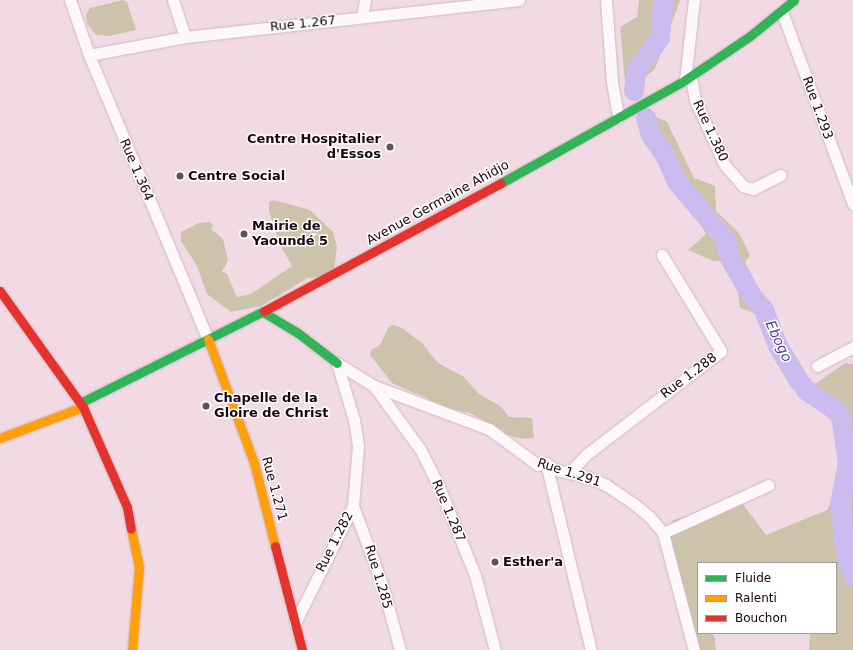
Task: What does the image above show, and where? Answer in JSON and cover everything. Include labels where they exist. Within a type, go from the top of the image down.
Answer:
[{"type":"main road","name":"Avenue Germaine Ahidjo","points":[[80,403],[208,338],[264,312],[688,78],[782,12],[794,0]]},
{"type":"main road","points":[[0,291],[80,403],[127,507],[136,543],[139,567],[139,592],[132,650]]},
{"type":"main road","points":[[264,312],[298,333],[337,363]]},
{"type":"main road","name":"Rue 1.271","points":[[208,338],[254,463],[302,650]]},
{"type":"main road","points":[[7,424],[80,403]]},
{"type":"main road","points":[[0,438],[80,403]]},
{"type":"street","name":"Rue 1.364","points":[[70,0],[88,55],[208,338]]},
{"type":"street","points":[[173,0],[185,37]]},
{"type":"street","points":[[362,17],[365,0]]},
{"type":"street","name":"Rue 1.267","points":[[88,55],[185,37],[479,2],[519,0]]},
{"type":"street","points":[[606,0],[612,82],[618,117]]},
{"type":"street","name":"Rue 1.380","points":[[694,0],[688,78],[695,100],[724,164],[743,186],[753,189],[781,175]]},
{"type":"street","name":"Rue 1.293","points":[[782,12],[853,204]]},
{"type":"street","name":"Rue 1.288","points":[[570,472],[587,454],[721,351],[662,255]]},
{"type":"street","points":[[817,366],[853,347]]},
{"type":"street","name":"Rue 1.291","points":[[337,363],[374,386],[466,419],[509,442],[538,465],[546,463],[556,470],[570,472],[606,485],[645,513],[663,534],[694,650]]},
{"type":"street","name":"Rue 1.282","points":[[295,623],[353,506],[358,446],[349,401],[337,363]]},
{"type":"street","name":"Rue 1.287","points":[[374,386],[420,449],[438,484],[475,575],[495,650]]},
{"type":"street","points":[[546,463],[591,650]]},
{"type":"street","points":[[663,534],[769,485]]},
{"type":"street","name":"Rue 1.285","points":[[353,506],[382,584],[400,650]]},
{"type":"shaded area","points":[[123,0],[127,2],[136,30],[109,36],[96,35],[87,24],[86,15],[90,8]]},
{"type":"shaded area","points":[[639,0],[680,0],[655,69],[626,92],[620,27],[637,17]]},
{"type":"shaded area","points":[[654,116],[667,122],[694,178],[715,186],[716,211],[739,233],[750,255],[745,262],[802,374],[815,384],[845,363],[853,364],[853,650],[809,650],[810,634],[837,634],[837,562],[697,562],[697,634],[713,634],[715,638],[716,650],[698,650],[666,534],[673,520],[742,503],[766,535],[827,510],[840,480],[840,443],[838,419],[796,387],[783,369],[762,316],[740,308],[736,278],[721,261],[713,261],[688,250],[706,234],[673,175],[652,147]]},
{"type":"shaded area","points":[[274,200],[310,210],[333,232],[337,246],[334,271],[323,277],[308,278],[261,306],[231,312],[207,294],[197,266],[181,241],[181,232],[199,223],[210,222],[213,225],[211,229],[223,239],[228,260],[222,272],[227,274],[237,297],[251,294],[292,266],[280,245],[269,211],[269,202]]},
{"type":"shaded area","points":[[392,325],[402,328],[422,343],[438,363],[464,377],[479,394],[500,406],[509,417],[532,418],[534,438],[523,439],[503,434],[505,432],[470,413],[451,409],[392,383],[370,355],[371,350],[380,345],[388,328]]},
{"type":"waterway","name":"Ebogo","points":[[634,91],[636,71],[660,38],[663,0]]},
{"type":"waterway","name":"Ebogo","points":[[646,118],[651,135],[666,157],[677,182],[726,240],[728,254],[734,266],[752,296],[764,310],[778,346],[799,381],[807,391],[834,409],[841,417],[848,463],[840,504],[845,548],[853,576]]},
{"type":"traffic: fast","points":[[501,183],[685,80],[750,36],[794,0]]},
{"type":"traffic: fast","points":[[80,403],[264,311]]},
{"type":"traffic: fast","points":[[263,312],[298,333],[337,363]]},
{"type":"traffic: slow","points":[[208,339],[254,463],[275,546]]},
{"type":"traffic: slow","points":[[0,438],[83,407]]},
{"type":"traffic: slow","points":[[131,529],[139,567],[132,650]]},
{"type":"traffic: jam","points":[[264,311],[501,183]]},
{"type":"traffic: jam","points":[[0,291],[83,407],[127,507],[131,529]]},
{"type":"traffic: jam","points":[[275,546],[302,650]]},
{"type":"place","name":"Centre Hospitalier d'Essos","points":[[390,147]]},
{"type":"place","name":"Centre Social","points":[[180,176]]},
{"type":"place","name":"Mairie de Yaoundé 5","points":[[244,234]]},
{"type":"place","name":"Chapelle de la Gloire de Christ","points":[[206,406]]},
{"type":"place","name":"Esther'a","points":[[495,562]]}]
